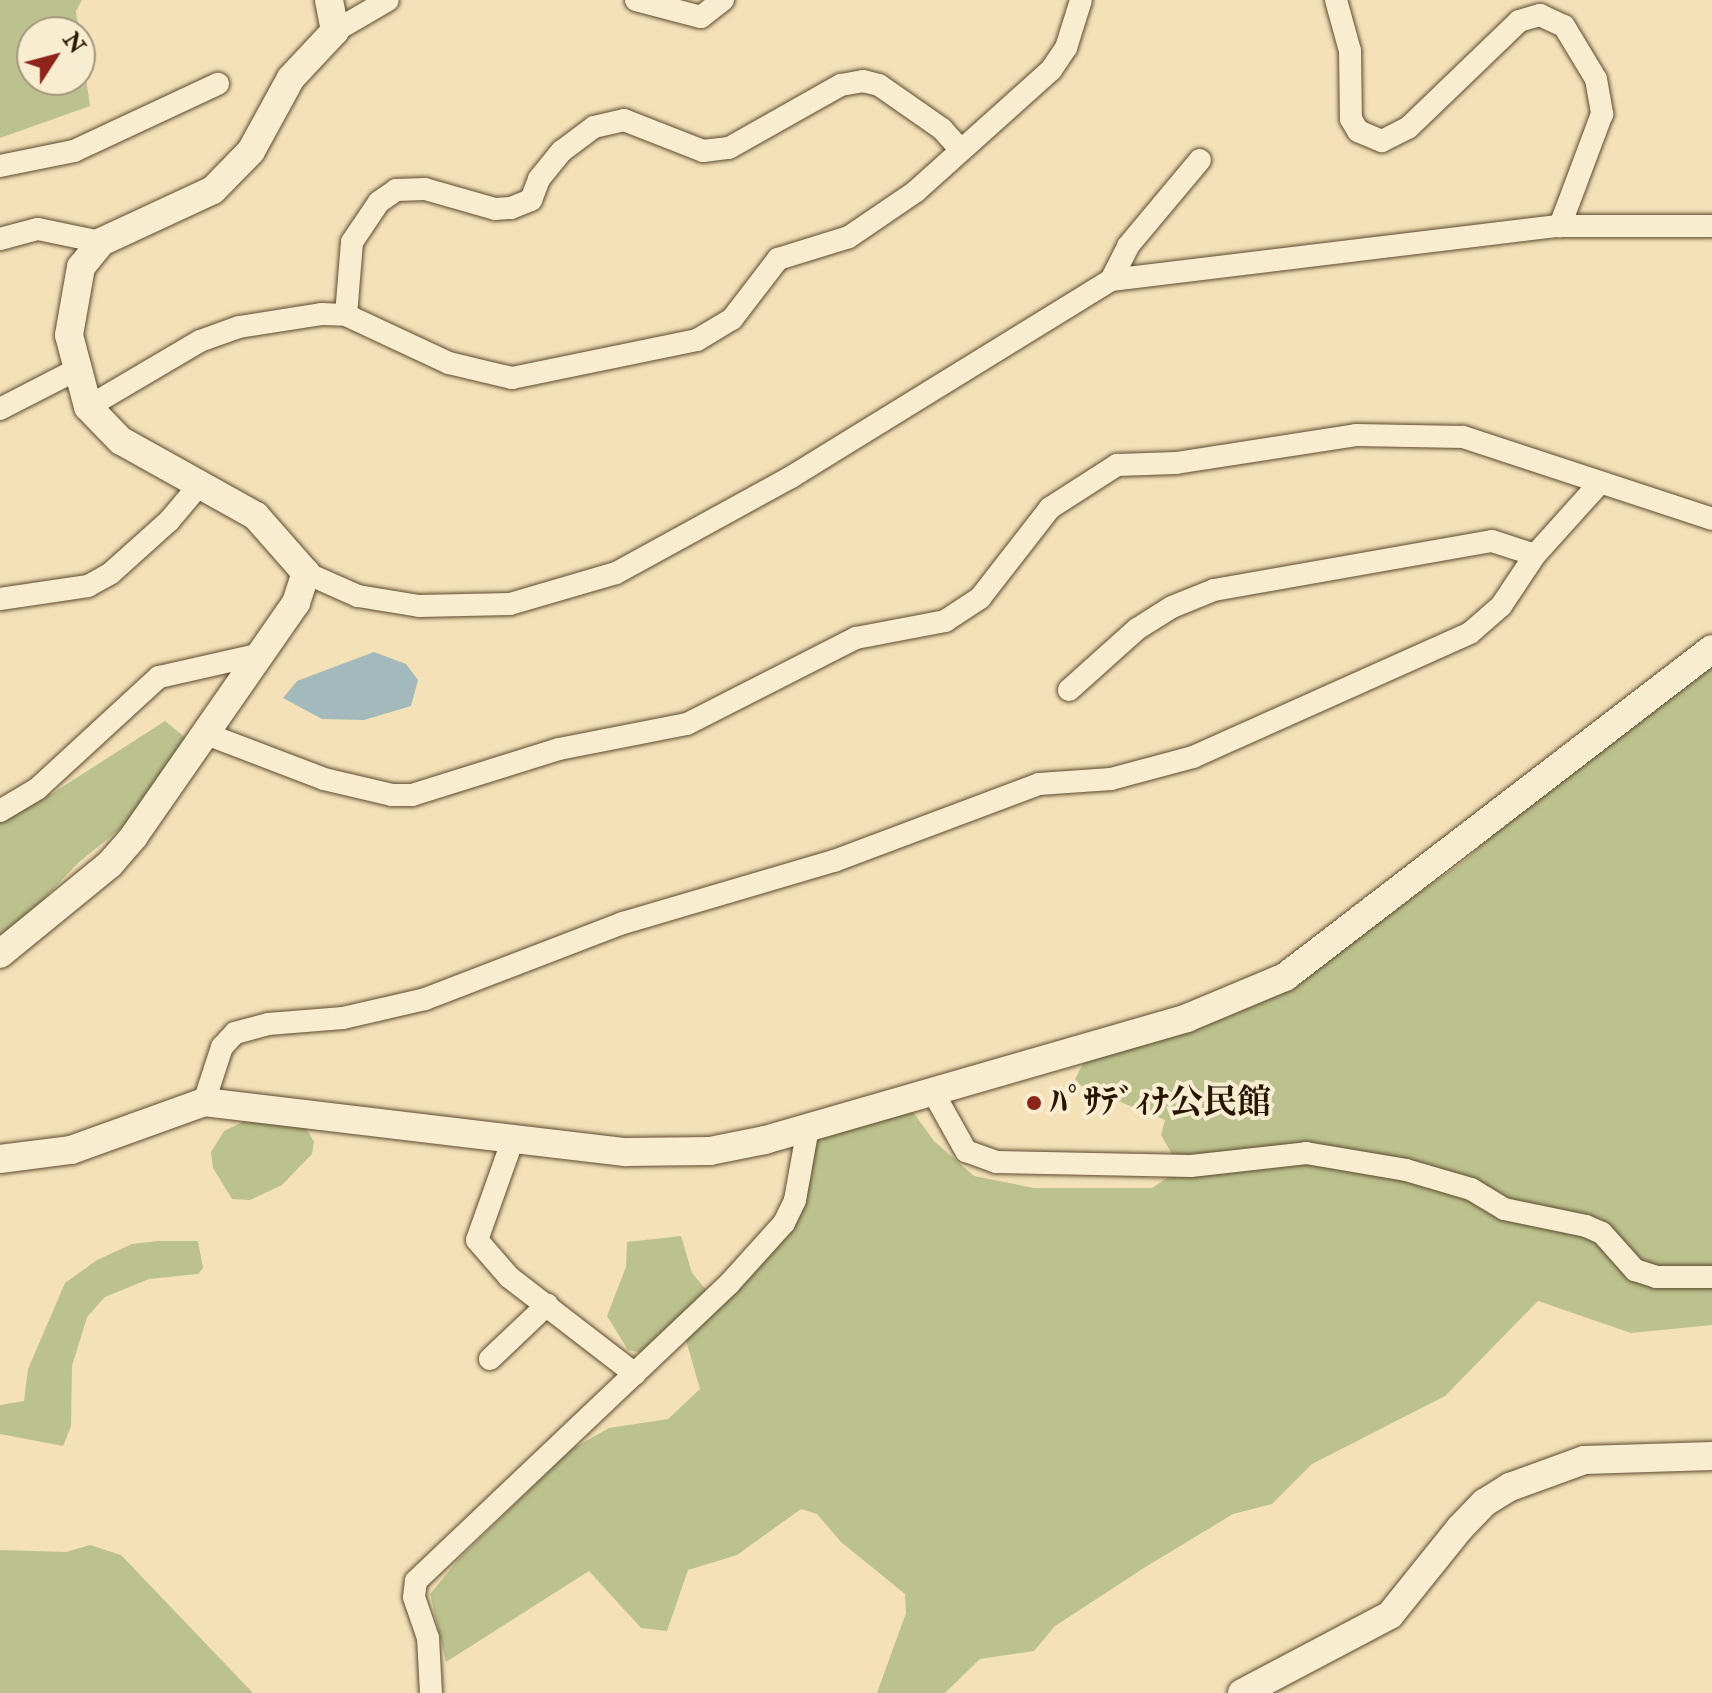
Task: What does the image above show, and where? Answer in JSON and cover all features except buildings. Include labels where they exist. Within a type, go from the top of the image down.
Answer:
[{"type":"street","points":[[329,0],[335,31]]},
{"type":"street","points":[[388,0],[335,31],[291,78],[251,151],[213,190],[101,242],[81,267],[69,335],[88,407],[121,441],[256,516],[306,573],[358,596],[419,606],[510,604],[616,573],[791,477],[1111,280],[1560,226],[1712,226]]},
{"type":"street","points":[[636,0],[701,17],[723,0]]},
{"type":"street","points":[[88,407],[200,341],[283,319],[346,315],[449,363],[512,378],[697,340],[732,319],[778,259],[873,224],[1051,70],[1066,48],[1081,0]]},
{"type":"street","points":[[1336,0],[1350,51],[1351,119],[1358,131],[1382,141],[1408,128],[1519,21],[1540,15],[1564,26],[1596,79],[1602,114],[1560,226]]},
{"type":"street","points":[[346,315],[352,242],[379,202],[396,190],[425,189],[495,209],[511,208],[531,200],[539,179],[562,151],[594,127],[624,120],[703,151],[729,148],[841,85],[863,81],[879,85],[930,120],[960,149]]},
{"type":"street","points":[[0,166],[74,151],[218,84]]},
{"type":"street","points":[[1111,280],[1128,246],[1200,160]]},
{"type":"street","points":[[0,239],[38,229],[101,242]]},
{"type":"street","points":[[0,409],[76,370]]},
{"type":"street","points":[[209,735],[363,792],[412,795],[559,749],[687,724],[856,638],[945,621],[980,598],[1050,508],[1117,465],[1176,463],[1356,435],[1463,437],[1712,519]]},
{"type":"street","points":[[0,599],[88,586],[111,573],[169,521],[200,484]]},
{"type":"street","points":[[204,1102],[222,1047],[235,1033],[268,1024],[343,1018],[425,999],[623,923],[834,861],[1039,784],[1111,779],[1193,757],[1470,633],[1501,606],[1535,555],[1599,484]]},
{"type":"street","points":[[1069,690],[1137,629],[1172,607],[1214,590],[1492,541],[1535,555]]},
{"type":"street","points":[[0,954],[110,864],[209,735],[296,603],[306,573]]},
{"type":"street","points":[[0,1159],[71,1150],[204,1102],[513,1139],[668,1153],[710,1151],[808,1128],[1224,1006],[1285,977],[1712,649]]},
{"type":"street","points":[[0,811],[37,789],[159,677],[261,654]]},
{"type":"street","points":[[933,1092],[966,1151],[996,1162],[1191,1166],[1306,1153],[1406,1170],[1471,1189],[1504,1209],[1586,1226],[1602,1233],[1635,1270],[1656,1277],[1712,1277]]},
{"type":"street","points":[[431,1693],[428,1638],[414,1597],[416,1581],[729,1284],[792,1213],[808,1128]]},
{"type":"street","points":[[513,1139],[477,1240],[509,1277],[635,1374]]},
{"type":"street","points":[[490,1359],[547,1305]]},
{"type":"street","points":[[1244,1693],[1390,1615],[1460,1528],[1484,1503],[1510,1487],[1584,1460],[1712,1456]]},
{"type":"green space","points":[[0,0],[82,0],[77,16],[16,16],[16,96],[89,96],[90,106],[0,138]]},
{"type":"green space","points":[[1712,665],[1712,1325],[1631,1333],[1538,1301],[1445,1396],[1312,1464],[1272,1504],[1233,1514],[1147,1566],[1055,1626],[1034,1651],[980,1659],[945,1693],[877,1693],[906,1613],[905,1594],[841,1542],[817,1514],[801,1509],[737,1555],[688,1570],[667,1631],[641,1628],[589,1571],[446,1662],[430,1594],[458,1560],[572,1449],[609,1428],[668,1419],[700,1389],[685,1337],[643,1353],[628,1350],[607,1316],[626,1267],[627,1242],[681,1236],[692,1273],[708,1292],[803,1202],[812,1175],[812,1135],[910,1108],[934,1141],[974,1176],[1034,1188],[1152,1188],[1167,1178],[1172,1154],[1161,1135],[1165,1120],[1081,1086],[1075,1079],[1083,1064],[1113,1048],[1268,997],[1463,862],[1541,791]]},
{"type":"green space","points":[[165,721],[187,739],[137,815],[78,863],[0,945],[0,819],[53,793]]},
{"type":"green space","points":[[249,1119],[305,1126],[314,1142],[312,1154],[282,1185],[250,1200],[232,1199],[213,1168],[211,1152],[224,1131]]},
{"type":"green space","points":[[198,1241],[203,1268],[198,1274],[149,1279],[105,1297],[87,1317],[72,1366],[71,1426],[63,1446],[0,1434],[0,1405],[24,1401],[28,1369],[65,1283],[97,1260],[132,1244]]},
{"type":"green space","points":[[90,1545],[121,1555],[253,1693],[0,1693],[0,1550],[66,1552]]},
{"type":"water","points":[[374,652],[406,664],[418,680],[411,706],[364,720],[322,719],[283,698],[297,681]]},
{"type":"place","name":"ﾊﾟｻﾃﾞｨﾅ公民館","points":[[1034,1103]]}]
